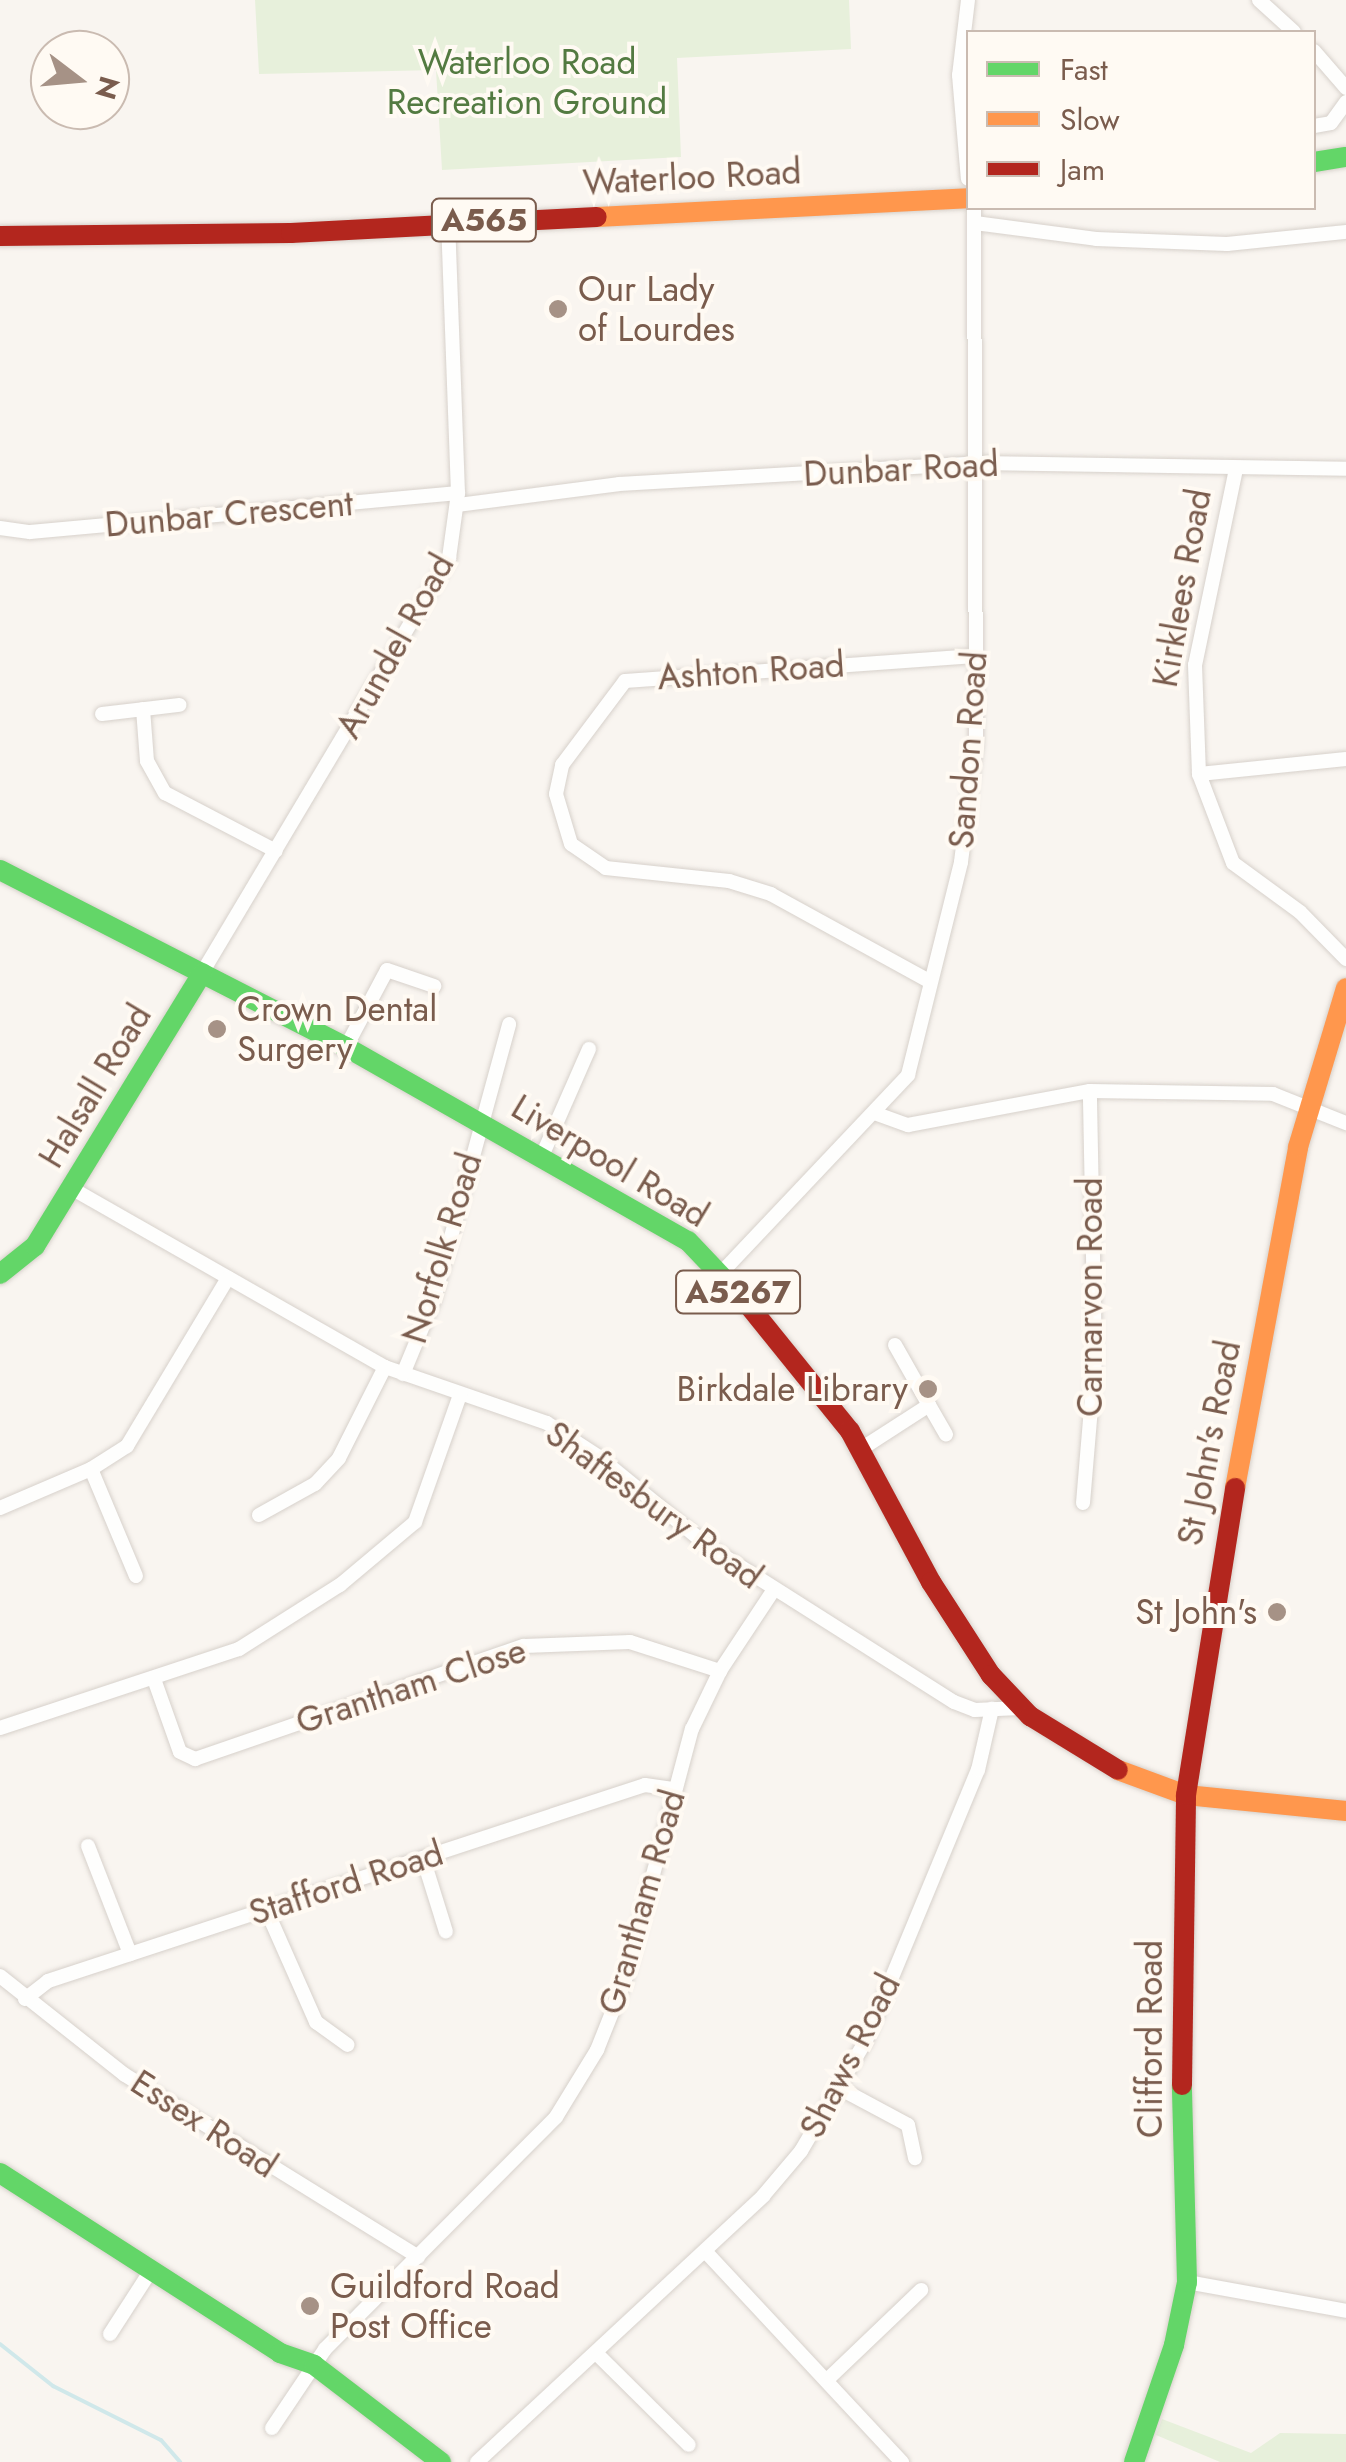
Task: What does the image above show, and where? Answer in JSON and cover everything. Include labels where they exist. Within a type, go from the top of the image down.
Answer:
[{"type":"main road","points":[[1316,162],[1346,158]]},
{"type":"main road","name":"Waterloo Road","points":[[0,236],[290,233],[448,221],[966,198]]},
{"type":"main road","name":"Liverpool Road","points":[[1,873],[346,1047],[658,1221],[722,1272],[861,1450],[928,1577],[1020,1708],[1125,1774],[1186,1794],[1346,1812]]},
{"type":"main road","name":"Halsall Road","points":[[0,1274],[34,1246],[202,973]]},
{"type":"main road","points":[[1311,1106],[1346,988]]},
{"type":"main road","name":"St John's Road","points":[[1186,1794],[1227,1516],[1311,1106]]},
{"type":"main road","name":"Clifford Road","points":[[1134,2462],[1174,2345],[1187,2282],[1179,1969],[1186,1794]]},
{"type":"main road","points":[[0,2173],[280,2353],[314,2365],[442,2462]]},
{"type":"street","points":[[966,151],[959,76],[968,0]]},
{"type":"street","points":[[1259,0],[1292,30]]},
{"type":"street","points":[[1316,53],[1346,88]]},
{"type":"street","points":[[1316,126],[1331,123],[1346,102]]},
{"type":"street","points":[[975,215],[1096,239],[1227,244],[1346,232]]},
{"type":"street","name":"Sandon Road","points":[[722,1272],[877,1114],[908,1075],[961,862],[976,744],[975,215]]},
{"type":"street","name":"Arundel Road","points":[[202,973],[449,558],[458,499],[448,221]]},
{"type":"street","name":"Dunbar Road","points":[[458,499],[619,484],[978,463],[1346,469]]},
{"type":"street","name":"Kirklees Road","points":[[1236,469],[1195,665],[1198,774],[1233,863],[1300,912],[1346,959]]},
{"type":"street","name":"Dunbar Crescent","points":[[0,528],[30,532],[458,499]]},
{"type":"street","name":"Ashton Road","points":[[930,982],[771,894],[728,881],[606,868],[571,844],[559,820],[556,794],[562,765],[625,682],[975,656]]},
{"type":"street","points":[[102,714],[179,704]]},
{"type":"street","points":[[143,709],[147,761],[165,793],[276,850]]},
{"type":"street","points":[[1198,774],[1346,759]]},
{"type":"street","points":[[346,1047],[387,970],[434,986]]},
{"type":"street","name":"Norfolk Road","points":[[403,1374],[434,1299],[479,1121],[509,1024]]},
{"type":"street","points":[[542,1156],[590,1049]]},
{"type":"street","points":[[877,1114],[908,1126],[1090,1091],[1273,1094],[1346,1123]]},
{"type":"street","name":"Carnarvon Road","points":[[1084,1503],[1094,1360],[1090,1091]]},
{"type":"street","name":"Shaftesbury Road","points":[[71,1188],[385,1367],[560,1432],[774,1591],[954,1702],[992,1709],[1020,1708]]},
{"type":"street","points":[[0,1508],[91,1469],[127,1446],[228,1278]]},
{"type":"street","points":[[895,1345],[946,1434]]},
{"type":"street","points":[[259,1515],[316,1484],[340,1458],[385,1367]]},
{"type":"street","points":[[0,1728],[154,1679],[271,1632],[404,1537],[460,1395]]},
{"type":"street","points":[[861,1450],[929,1405]]},
{"type":"street","points":[[91,1469],[136,1576]]},
{"type":"street","name":"Grantham Road","points":[[272,2428],[314,2365],[556,2118],[598,2050],[625,1980],[674,1789],[720,1671],[774,1591]]},
{"type":"street","name":"Grantham Close","points":[[154,1679],[180,1752],[196,1758],[524,1646],[630,1642],[720,1671]]},
{"type":"street","name":"Shaws Road","points":[[477,2462],[763,2196],[841,2089],[978,1770],[992,1709]]},
{"type":"street","name":"Stafford Road","points":[[25,1999],[48,1980],[645,1785],[674,1789]]},
{"type":"street","points":[[88,1846],[130,1954]]},
{"type":"street","points":[[424,1858],[446,1932]]},
{"type":"street","points":[[266,1909],[316,2022],[348,2045]]},
{"type":"street","name":"Essex Road","points":[[0,1976],[125,2075],[418,2257]]},
{"type":"street","points":[[841,2089],[908,2125],[915,2158]]},
{"type":"street","points":[[706,2251],[902,2462]]},
{"type":"street","points":[[110,2334],[150,2272]]},
{"type":"street","points":[[1187,2282],[1346,2311]]},
{"type":"street","points":[[828,2379],[922,2290]]},
{"type":"street","points":[[597,2354],[690,2445]]},
{"type":"green space","name":"Waterloo Road Recreation Ground","points":[[255,0],[849,0],[851,49],[677,58],[681,157],[442,170],[436,70],[259,74]]},
{"type":"green space","points":[[1162,2419],[1251,2453],[1280,2433],[1346,2434],[1346,2462],[1220,2462],[1156,2435]]},
{"type":"waterway","points":[[0,2344],[53,2386],[161,2440],[180,2462]]},
{"type":"traffic: fast","points":[[1316,162],[1346,157]]},
{"type":"traffic: fast","points":[[0,870],[346,1047],[688,1241],[745,1301]]},
{"type":"traffic: fast","points":[[0,1274],[35,1246],[202,973]]},
{"type":"traffic: fast","points":[[1134,2462],[1174,2345],[1187,2282],[1182,2085]]},
{"type":"traffic: fast","points":[[0,2173],[280,2353],[314,2365],[441,2462]]},
{"type":"traffic: slow","points":[[597,217],[966,198]]},
{"type":"traffic: slow","points":[[1235,1488],[1298,1147],[1346,988]]},
{"type":"traffic: slow","points":[[1118,1770],[1186,1795],[1346,1811]]},
{"type":"traffic: jam","points":[[0,236],[291,233],[597,217]]},
{"type":"traffic: jam","points":[[745,1301],[850,1431],[931,1582],[991,1675],[1030,1716],[1118,1770]]},
{"type":"traffic: jam","points":[[1182,2085],[1186,1795],[1235,1488]]},
{"type":"place","name":"Our Lady of Lourdes","points":[[558,309]]},
{"type":"place","name":"Crown Dental Surgery","points":[[217,1029]]},
{"type":"place","name":"Birkdale Library","points":[[928,1389]]},
{"type":"place","name":"St John's","points":[[1277,1612]]},
{"type":"place","name":"Guildford Road Post Office","points":[[310,2306]]}]
